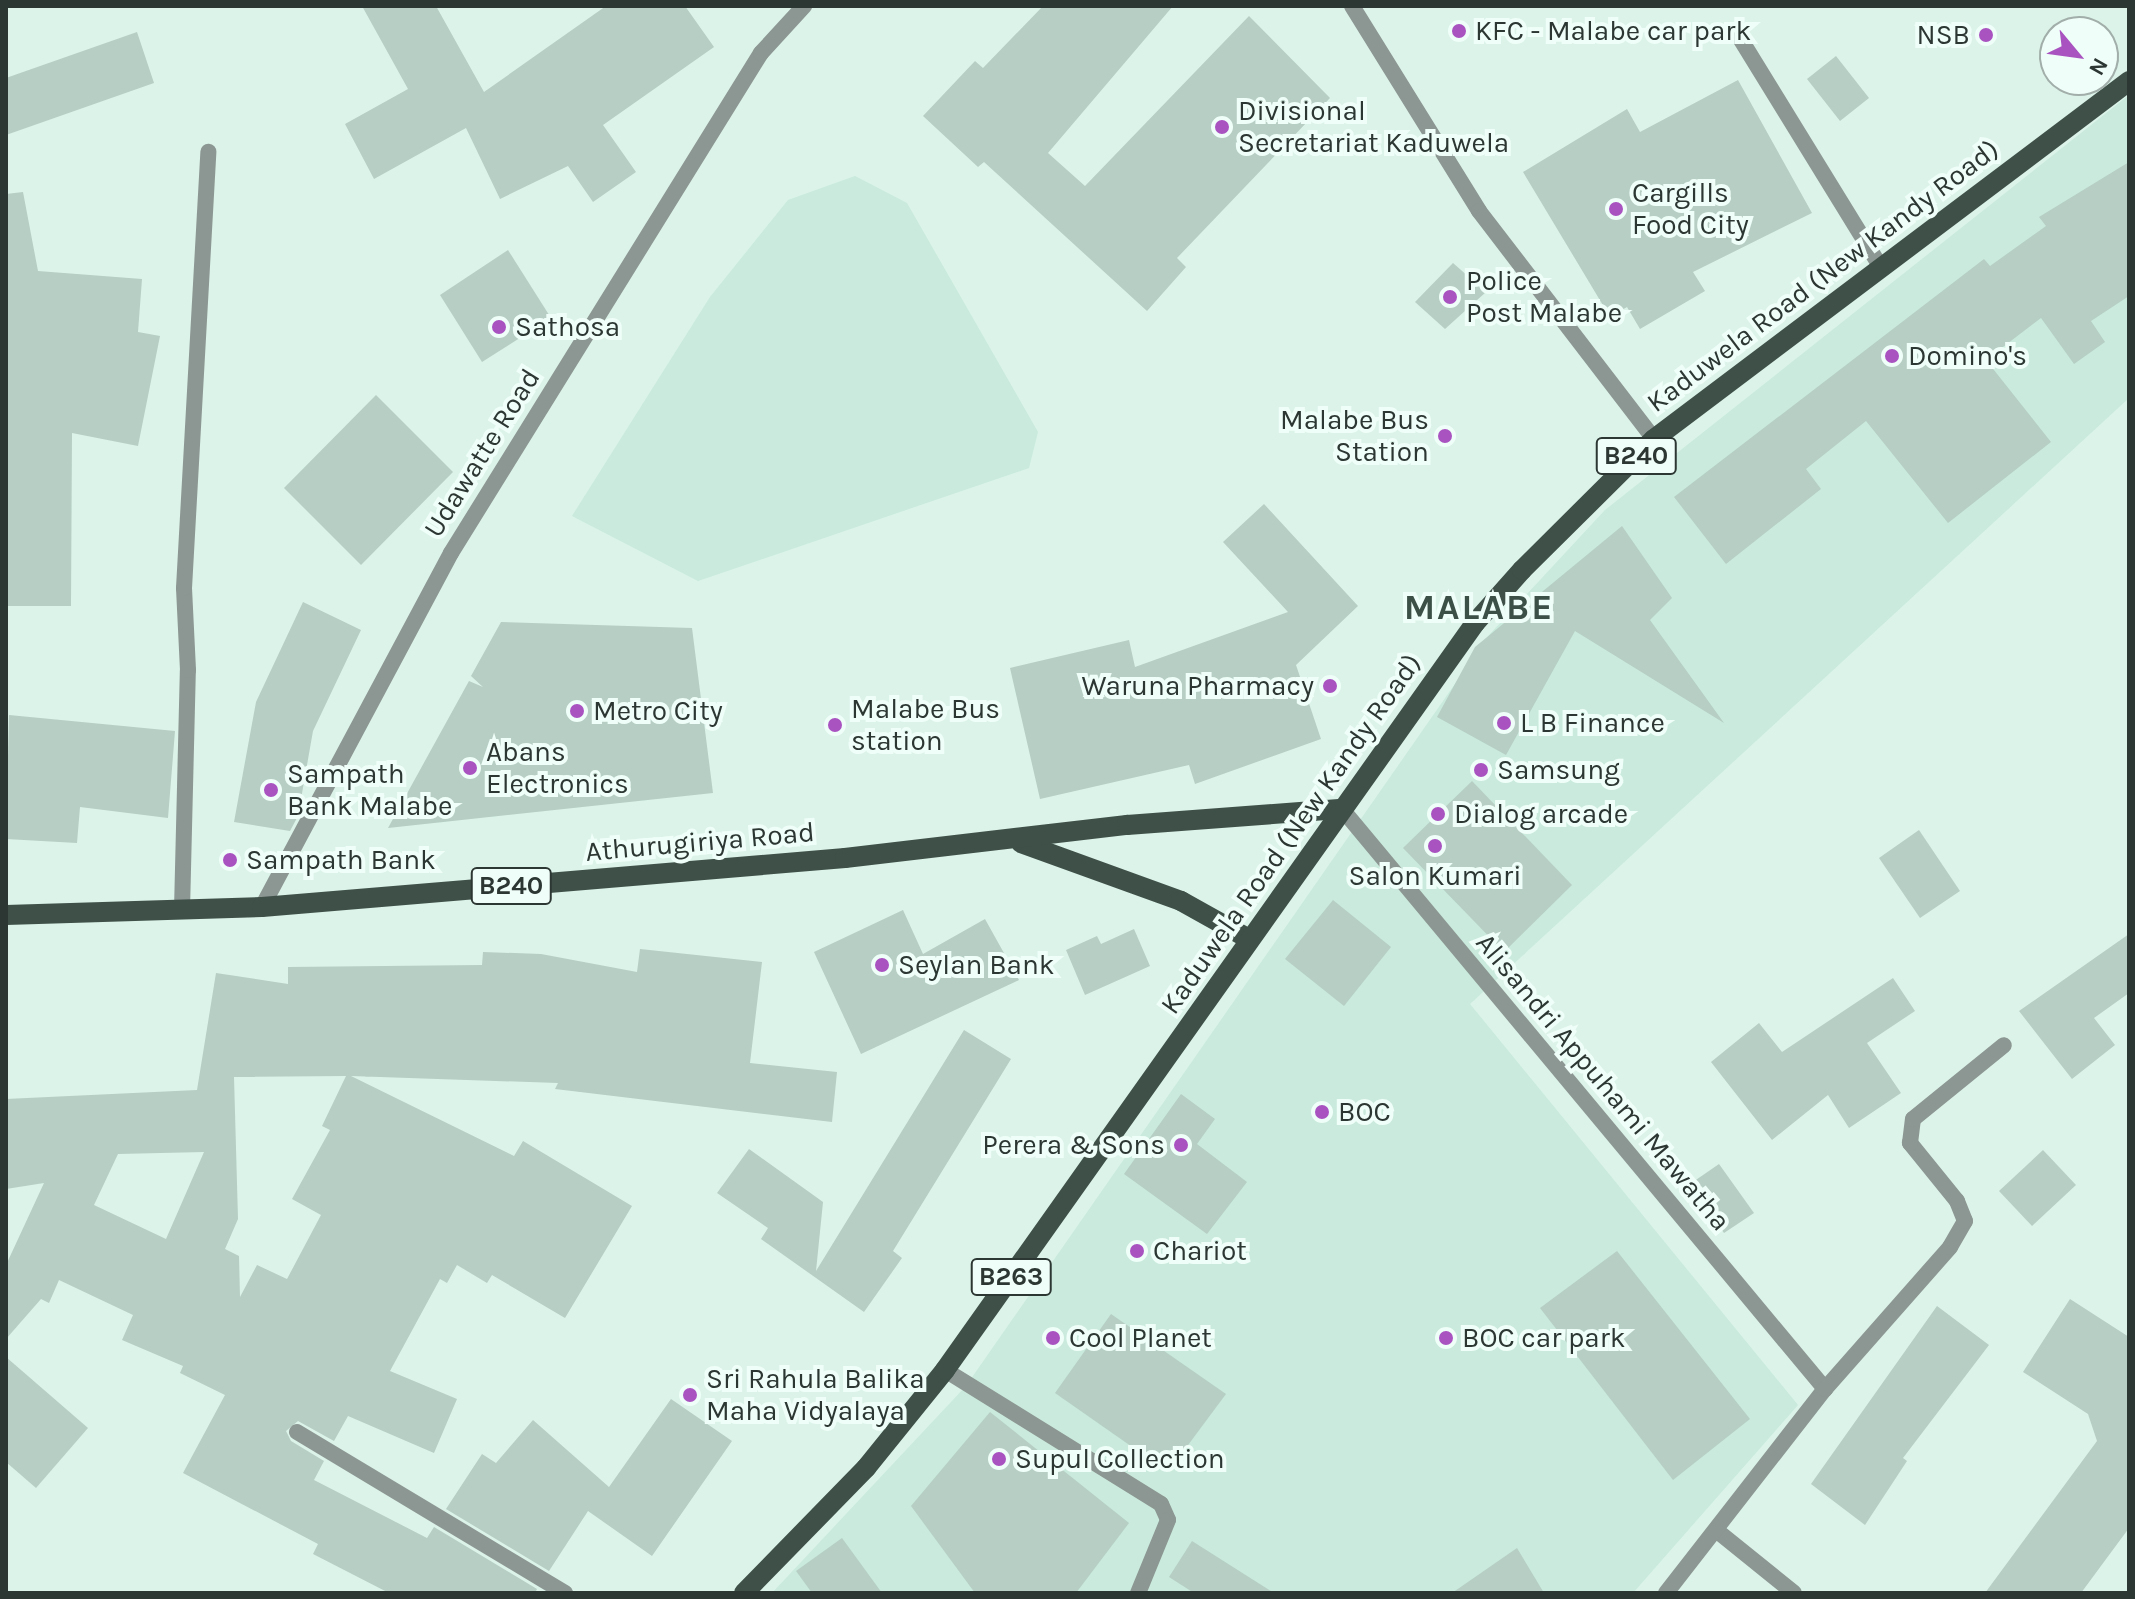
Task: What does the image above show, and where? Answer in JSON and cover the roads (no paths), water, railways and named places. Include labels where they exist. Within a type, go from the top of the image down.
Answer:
[{"type":"main road","name":"Kaduwela Road (New Kandy Road)","points":[[744,1593],[866,1468],[945,1370],[1475,623],[1591,497],[1654,439],[2129,81]]},
{"type":"main road","name":"Athurugiriya Road","points":[[6,915],[262,907],[1015,841],[1127,825],[1342,809]]},
{"type":"main road","name":"Athurugiriya Road","points":[[1015,841],[1181,901],[1249,939]]},
{"type":"street","name":"Udawatte Road","points":[[262,907],[451,553],[761,53],[804,6]]},
{"type":"street","points":[[1352,6],[1479,211],[1654,439]]},
{"type":"street","points":[[1738,35],[1881,267]]},
{"type":"street","points":[[182,910],[188,670],[184,588],[208,152]]},
{"type":"street","name":"Alisandri Appuhami Mawatha","points":[[1342,809],[1825,1389]]},
{"type":"street","points":[[1666,1593],[1825,1389],[1950,1247],[1965,1221],[1957,1201],[1910,1143],[1913,1119],[2004,1045]]},
{"type":"street","points":[[945,1370],[1161,1504],[1168,1520],[1138,1593]]},
{"type":"street","points":[[297,1432],[565,1593]]},
{"type":"street","points":[[1716,1530],[1794,1593]]},
{"type":"place","name":"KFC - Malabe car park","points":[[1459,31]]},
{"type":"place","name":"NSB","points":[[1986,35]]},
{"type":"place","name":"Divisional Secretariat Kaduwela","points":[[1222,127]]},
{"type":"place","name":"Cargills Food City","points":[[1616,209]]},
{"type":"place","name":"Police Post Malabe","points":[[1450,297]]},
{"type":"place","name":"Sathosa","points":[[499,327]]},
{"type":"place","name":"Domino's","points":[[1892,356]]},
{"type":"place","name":"Malabe Bus Station","points":[[1445,436]]},
{"type":"place","name":"Waruna Pharmacy","points":[[1330,686]]},
{"type":"place","name":"Metro City","points":[[577,711]]},
{"type":"place","name":"L B Finance","points":[[1504,723]]},
{"type":"place","name":"Malabe Bus station","points":[[835,725]]},
{"type":"place","name":"Abans Electronics","points":[[470,768]]},
{"type":"place","name":"Samsung","points":[[1481,770]]},
{"type":"place","name":"Sampath Bank Malabe","points":[[271,790]]},
{"type":"place","name":"Dialog arcade","points":[[1438,814]]},
{"type":"place","name":"Salon Kumari","points":[[1435,846]]},
{"type":"place","name":"Sampath Bank","points":[[230,860]]},
{"type":"place","name":"Seylan Bank","points":[[882,965]]},
{"type":"place","name":"BOC","points":[[1322,1112]]},
{"type":"place","name":"Perera & Sons","points":[[1181,1145]]},
{"type":"place","name":"Chariot","points":[[1137,1251]]},
{"type":"place","name":"Cool Planet","points":[[1053,1338]]},
{"type":"place","name":"BOC car park","points":[[1446,1338]]},
{"type":"place","name":"Sri Rahula Balika Maha Vidyalaya","points":[[690,1395]]},
{"type":"place","name":"Supul Collection","points":[[999,1459]]},
{"type":"district","name":"MALABE","points":[[1479,608]]}]
